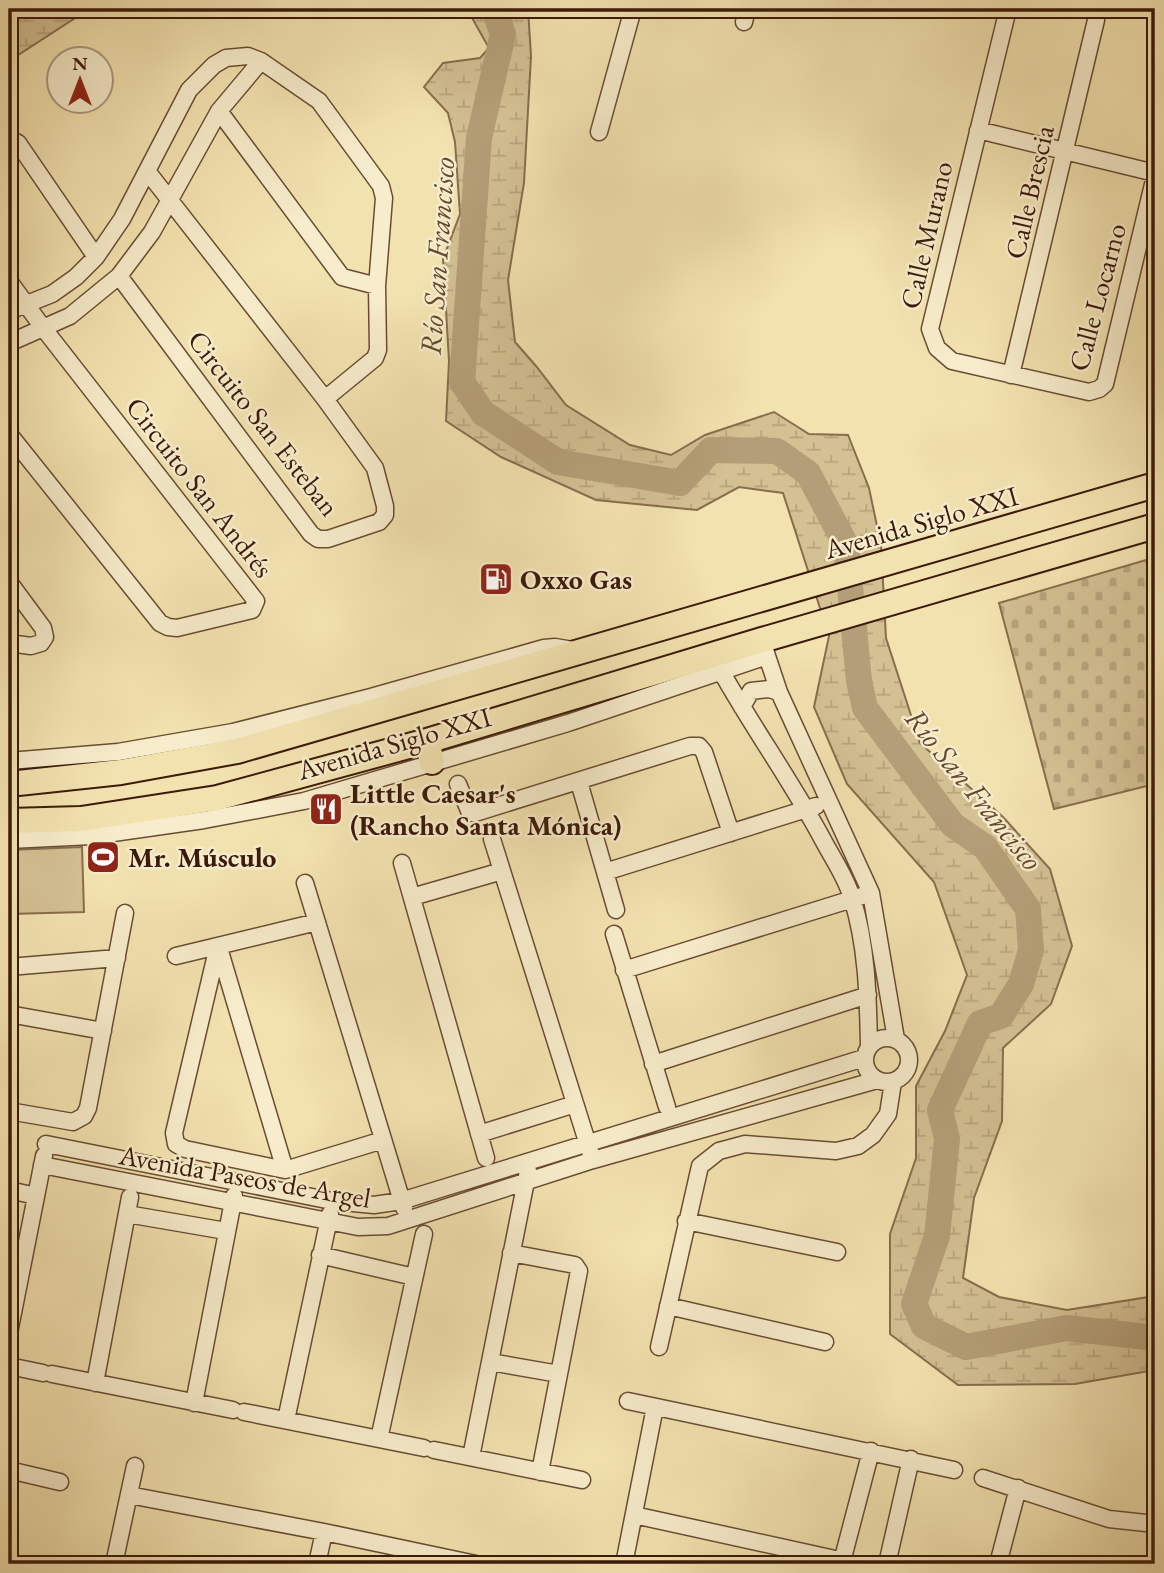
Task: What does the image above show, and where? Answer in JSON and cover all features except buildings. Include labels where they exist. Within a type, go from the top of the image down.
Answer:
[{"type":"highway","name":"Avenida Siglo XXI","points":[[9,784],[235,741],[582,652],[1155,485]]},
{"type":"highway","name":"Avenida Siglo XXI","points":[[9,821],[81,819],[217,798],[430,752],[765,648],[821,623],[1155,526]]},
{"type":"street","points":[[599,132],[633,9]]},
{"type":"street","name":"Calle Murano","points":[[1008,9],[930,329],[937,348],[952,361],[1089,392],[1099,389]]},
{"type":"street","name":"Calle Brescia","points":[[1012,375],[1096,20]]},
{"type":"street","points":[[9,311],[52,294],[96,257],[122,219],[190,90],[214,65],[226,58],[248,56],[261,61],[319,102],[381,186],[384,198],[377,286],[378,350],[375,358],[325,399]]},
{"type":"street","points":[[9,343],[71,316],[119,276],[152,232],[219,111],[261,61]]},
{"type":"street","points":[[219,111],[342,277],[377,286]]},
{"type":"street","points":[[978,130],[1155,175]]},
{"type":"street","points":[[9,139],[18,143],[96,257]]},
{"type":"street","name":"Circuito San Esteban","points":[[119,276],[311,534],[318,539],[328,539],[379,522],[385,515],[385,506],[375,468],[325,399],[147,171]]},
{"type":"street","name":"Calle Locarno","points":[[1099,389],[1105,384],[1155,175]]},
{"type":"street","points":[[9,281],[44,329]]},
{"type":"street","name":"Circuito San Andrés","points":[[9,434],[160,623],[177,628],[252,610],[256,601],[44,329]]},
{"type":"street","points":[[9,582],[43,628],[44,636],[41,643],[31,646],[9,643]]},
{"type":"street","points":[[765,648],[779,692],[871,893],[896,1040]]},
{"type":"street","name":"Avenida Siglo XXI","points":[[9,840],[92,836],[204,820],[304,801],[430,752],[568,723],[722,671],[765,648]]},
{"type":"street","points":[[722,671],[806,809],[846,883],[863,951],[868,995],[868,1071],[885,1081]]},
{"type":"street","points":[[742,707],[751,691],[769,689],[779,692]]},
{"type":"street","points":[[458,785],[467,809],[470,813],[475,813],[690,746],[699,746],[704,752],[732,833]]},
{"type":"street","name":"Avenida Siglo XXI","points":[[9,761],[119,762]]},
{"type":"street","points":[[579,782],[616,910]]},
{"type":"street","points":[[605,872],[828,802]]},
{"type":"street","points":[[492,839],[593,1160]]},
{"type":"street","points":[[402,863],[486,1158]]},
{"type":"street","points":[[412,897],[502,871]]},
{"type":"street","points":[[304,883],[408,1220]]},
{"type":"street","points":[[624,970],[871,893]]},
{"type":"street","points":[[9,1111],[73,1122],[84,1116],[88,1108],[125,913]]},
{"type":"street","points":[[176,956],[317,922]]},
{"type":"street","points":[[614,934],[669,1112]]},
{"type":"street","points":[[218,946],[174,1133],[176,1144],[186,1149],[285,1170],[383,1140]]},
{"type":"street","points":[[218,946],[285,1170]]},
{"type":"street","points":[[9,967],[117,958]]},
{"type":"street","points":[[653,1064],[868,995]]},
{"type":"street","points":[[9,1014],[103,1031]]},
{"type":"street","points":[[867,1052],[881,1038],[896,1040],[907,1050],[909,1066],[906,1073],[885,1081]]},
{"type":"street","name":"Avenida Paseos de Argel","points":[[46,1144],[332,1201],[374,1205],[401,1201],[587,1143],[669,1112],[867,1052]]},
{"type":"street","points":[[659,1347],[699,1166],[719,1150],[745,1144],[836,1152],[858,1146],[873,1135],[888,1114],[885,1081]]},
{"type":"street","name":"Avenida Paseos de Argel","points":[[42,1164],[358,1227],[388,1226],[593,1160],[885,1081]]},
{"type":"street","points":[[479,1134],[575,1104]]},
{"type":"street","points":[[9,1333],[51,1119]]},
{"type":"street","points":[[471,1457],[529,1161]]},
{"type":"street","points":[[194,1403],[237,1183]]},
{"type":"street","points":[[9,1190],[36,1196]]},
{"type":"street","points":[[95,1383],[130,1197]]},
{"type":"street","points":[[286,1420],[332,1201]]},
{"type":"street","points":[[127,1214],[226,1231]]},
{"type":"street","points":[[686,1221],[837,1252]]},
{"type":"street","points":[[379,1439],[424,1234]]},
{"type":"street","points":[[512,1253],[578,1267],[540,1472]]},
{"type":"street","points":[[320,1255],[414,1277]]},
{"type":"street","points":[[668,1306],[825,1342]]},
{"type":"street","points":[[490,1362],[559,1374]]},
{"type":"street","points":[[9,1366],[582,1480]]},
{"type":"street","points":[[628,1401],[954,1470]]},
{"type":"street","points":[[624,1564],[655,1407]]},
{"type":"street","points":[[634,1515],[841,1559],[871,1451]]},
{"type":"street","points":[[887,1564],[911,1459]]},
{"type":"street","points":[[114,1564],[135,1466]]},
{"type":"street","points":[[9,1470],[60,1482]]},
{"type":"street","points":[[984,1478],[1109,1519],[1155,1524]]},
{"type":"street","points":[[998,1564],[1018,1488]]},
{"type":"street","points":[[129,1495],[324,1531],[477,1564]]},
{"type":"street","points":[[317,1564],[324,1531]]},
{"type":"green space","points":[[9,9],[89,9],[9,61]]},
{"type":"green space","points":[[467,9],[528,9],[531,56],[524,183],[508,280],[515,342],[566,405],[630,445],[671,455],[705,435],[774,412],[809,434],[848,435],[869,488],[881,545],[886,638],[920,743],[1003,817],[1050,869],[1072,946],[1051,1004],[1003,1048],[1002,1121],[974,1198],[963,1278],[999,1297],[1067,1310],[1155,1296],[1155,1370],[1075,1384],[958,1385],[890,1334],[890,1234],[916,1158],[916,1086],[945,1031],[967,975],[934,882],[847,784],[814,707],[829,636],[783,493],[739,487],[697,510],[596,500],[501,457],[446,421],[449,361],[443,259],[460,214],[455,142],[448,113],[424,87],[443,63],[480,58],[489,48]]},
{"type":"green space","points":[[1146,560],[1155,595],[1155,784],[1054,809],[999,603]]},
{"type":"green space","points":[[82,847],[84,912],[9,914],[9,850]]},
{"type":"waterway","name":"Río San Francisco","points":[[494,9],[503,34],[479,138],[462,382],[483,413],[558,462],[680,483],[711,450],[777,451],[808,473],[846,545],[859,681],[865,708],[953,825],[985,847],[1028,909],[1031,950],[1021,984],[1001,1016],[980,1023],[940,1110],[947,1139],[937,1236],[914,1304],[924,1326],[966,1347],[1067,1328],[1155,1338]]},
{"type":"place","name":"Oxxo Gas","points":[[496,579]]},
{"type":"place","name":"Little Caesar's (Rancho Santa Mónica)","points":[[326,809]]},
{"type":"place","name":"Mr. Músculo","points":[[103,857]]}]
